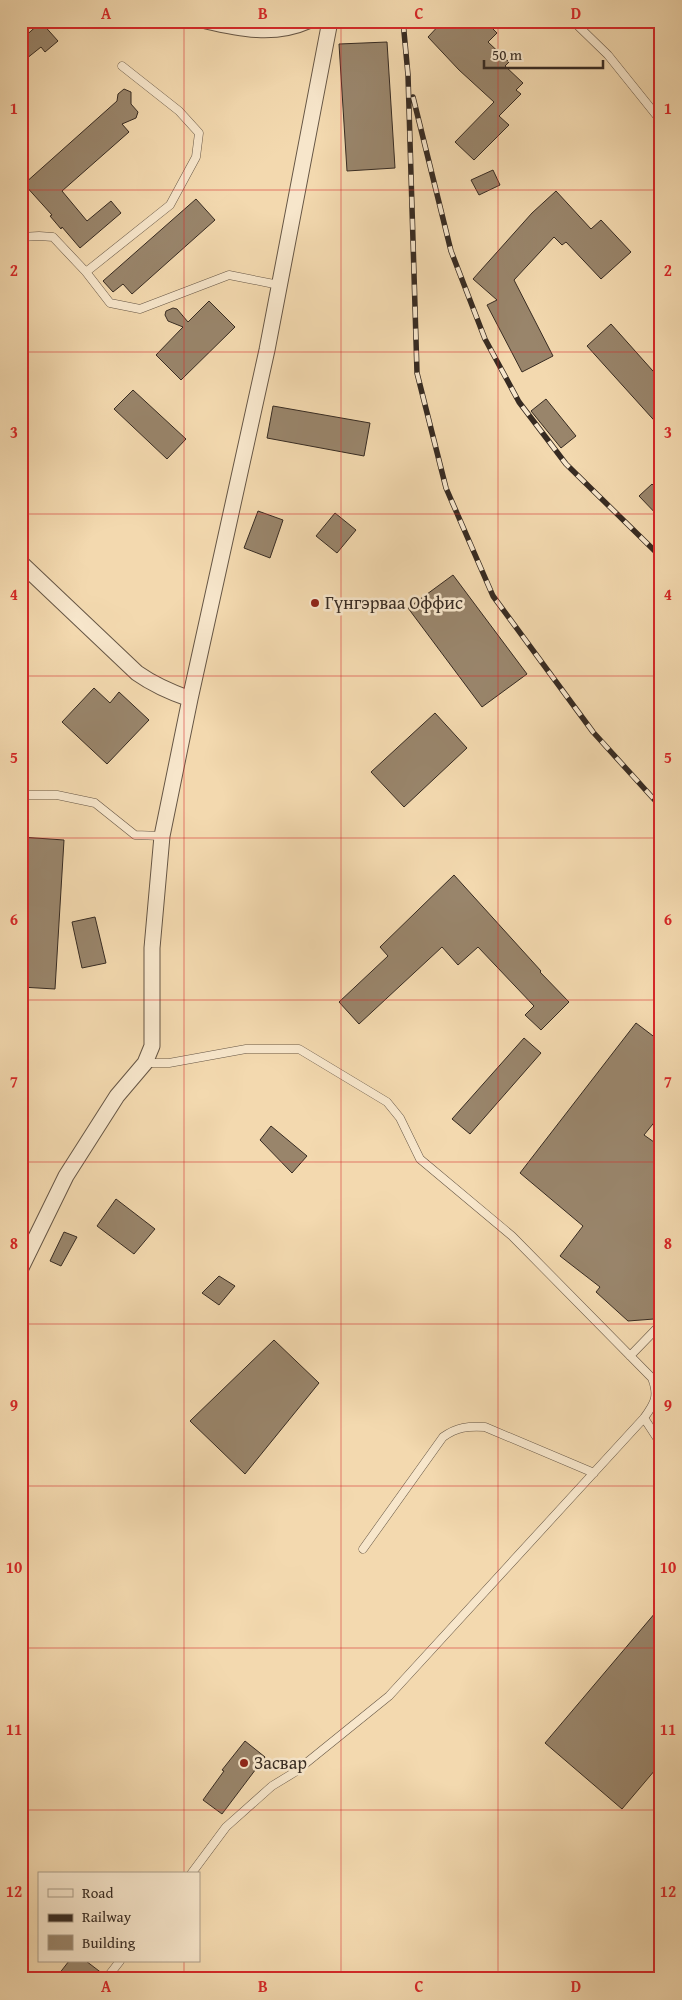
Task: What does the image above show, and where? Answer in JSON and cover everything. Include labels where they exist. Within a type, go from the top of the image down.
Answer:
[{"type":"street","points":[[206,21],[243,30],[274,30],[308,21]]},
{"type":"street","points":[[21,1268],[66,1176],[118,1096],[145,1063],[152,1046],[152,948],[162,836],[190,699],[267,350],[330,21]]},
{"type":"street","points":[[21,563],[137,673],[166,690],[190,699]]},
{"type":"lane","points":[[573,21],[608,55],[661,121]]},
{"type":"lane","points":[[86,272],[170,205],[196,157],[199,133],[178,111],[122,66]]},
{"type":"lane","points":[[21,237],[53,237],[86,272],[110,303],[140,308],[229,275],[279,285]]},
{"type":"lane","points":[[21,795],[57,795],[94,803],[135,835],[162,836]]},
{"type":"lane","points":[[145,1063],[169,1063],[246,1049],[299,1049],[387,1102],[400,1118],[420,1159],[512,1236],[652,1378],[656,1388],[655,1403],[644,1418],[389,1696],[296,1772],[272,1786],[226,1827],[192,1872]]},
{"type":"lane","points":[[630,1356],[661,1324]]},
{"type":"lane","points":[[644,1418],[661,1444]]},
{"type":"lane","points":[[363,1550],[444,1437],[455,1429],[469,1426],[485,1427],[594,1473]]},
{"type":"lane","points":[[106,1979],[119,1962]]},
{"type":"building","points":[[443,21],[485,21],[497,33],[488,42],[509,62],[505,66],[523,83],[516,90],[521,94],[499,116],[509,125],[474,160],[455,142],[494,102],[459,70],[428,37]]},
{"type":"building","points":[[41,22],[58,41],[45,52],[41,47],[21,63],[21,40]]},
{"type":"building","points":[[387,42],[395,168],[347,171],[339,44]]},
{"type":"building","points":[[124,89],[131,92],[131,104],[138,112],[136,118],[122,124],[129,132],[62,191],[87,221],[111,201],[121,213],[80,248],[62,227],[61,229],[50,216],[52,215],[24,184],[117,101],[118,94]]},
{"type":"building","points":[[493,170],[500,185],[479,195],[471,180]]},
{"type":"building","points":[[556,191],[591,229],[601,220],[631,252],[601,279],[566,242],[562,245],[554,237],[514,280],[553,356],[522,372],[487,305],[497,300],[473,279],[532,213]]},
{"type":"building","points":[[196,199],[215,220],[132,294],[123,284],[113,292],[103,281]]},
{"type":"building","points":[[209,301],[235,327],[181,380],[156,355],[183,327],[168,321],[165,315],[166,311],[173,308],[177,309],[188,322]]},
{"type":"building","points":[[611,324],[661,380],[661,428],[587,346]]},
{"type":"building","points":[[133,390],[186,439],[167,459],[114,409]]},
{"type":"building","points":[[546,399],[576,436],[561,448],[531,411]]},
{"type":"building","points":[[273,406],[370,423],[364,456],[267,438]]},
{"type":"building","points":[[652,484],[661,493],[661,519],[639,496]]},
{"type":"building","points":[[258,511],[283,520],[270,558],[244,548]]},
{"type":"building","points":[[335,513],[356,530],[337,553],[316,536]]},
{"type":"building","points":[[453,575],[527,674],[482,707],[408,608]]},
{"type":"building","points":[[94,688],[110,703],[119,692],[149,720],[107,764],[62,722]]},
{"type":"building","points":[[435,713],[467,748],[404,807],[371,772]]},
{"type":"building","points":[[21,837],[64,840],[55,989],[21,987]]},
{"type":"building","points":[[454,875],[569,1002],[541,1030],[525,1015],[534,1006],[478,947],[458,965],[442,947],[359,1024],[339,1002],[388,956],[380,947]]},
{"type":"building","points":[[95,917],[106,963],[82,968],[72,922]]},
{"type":"building","points":[[636,1023],[661,1042],[661,1114],[644,1135],[661,1147],[661,1311],[654,1319],[628,1321],[596,1292],[600,1287],[560,1256],[583,1226],[520,1173]]},
{"type":"building","points":[[524,1038],[541,1053],[470,1134],[452,1119]]},
{"type":"building","points":[[271,1126],[307,1156],[292,1173],[260,1140]]},
{"type":"building","points":[[116,1199],[155,1229],[134,1254],[97,1226]]},
{"type":"building","points":[[64,1232],[77,1237],[61,1266],[50,1261]]},
{"type":"building","points":[[219,1276],[235,1286],[219,1305],[202,1293]]},
{"type":"building","points":[[274,1340],[319,1383],[245,1474],[190,1421]]},
{"type":"building","points":[[661,1606],[661,1763],[622,1809],[545,1743]]},
{"type":"building","points":[[245,1741],[265,1757],[222,1814],[203,1800],[224,1771],[222,1770]]},
{"type":"building","points":[[68,1962],[87,1962],[103,1974],[100,1979],[55,1979]]},
{"type":"railway","points":[[403,21],[408,75],[417,373],[446,488],[493,596],[593,732],[661,807]]},
{"type":"railway","points":[[413,97],[451,251],[485,339],[519,402],[566,464],[661,557]]},
{"type":"place","name":"Гүнгэрваа Оффис","points":[[315,603]]},
{"type":"place","name":"Засвар","points":[[244,1763]]}]
